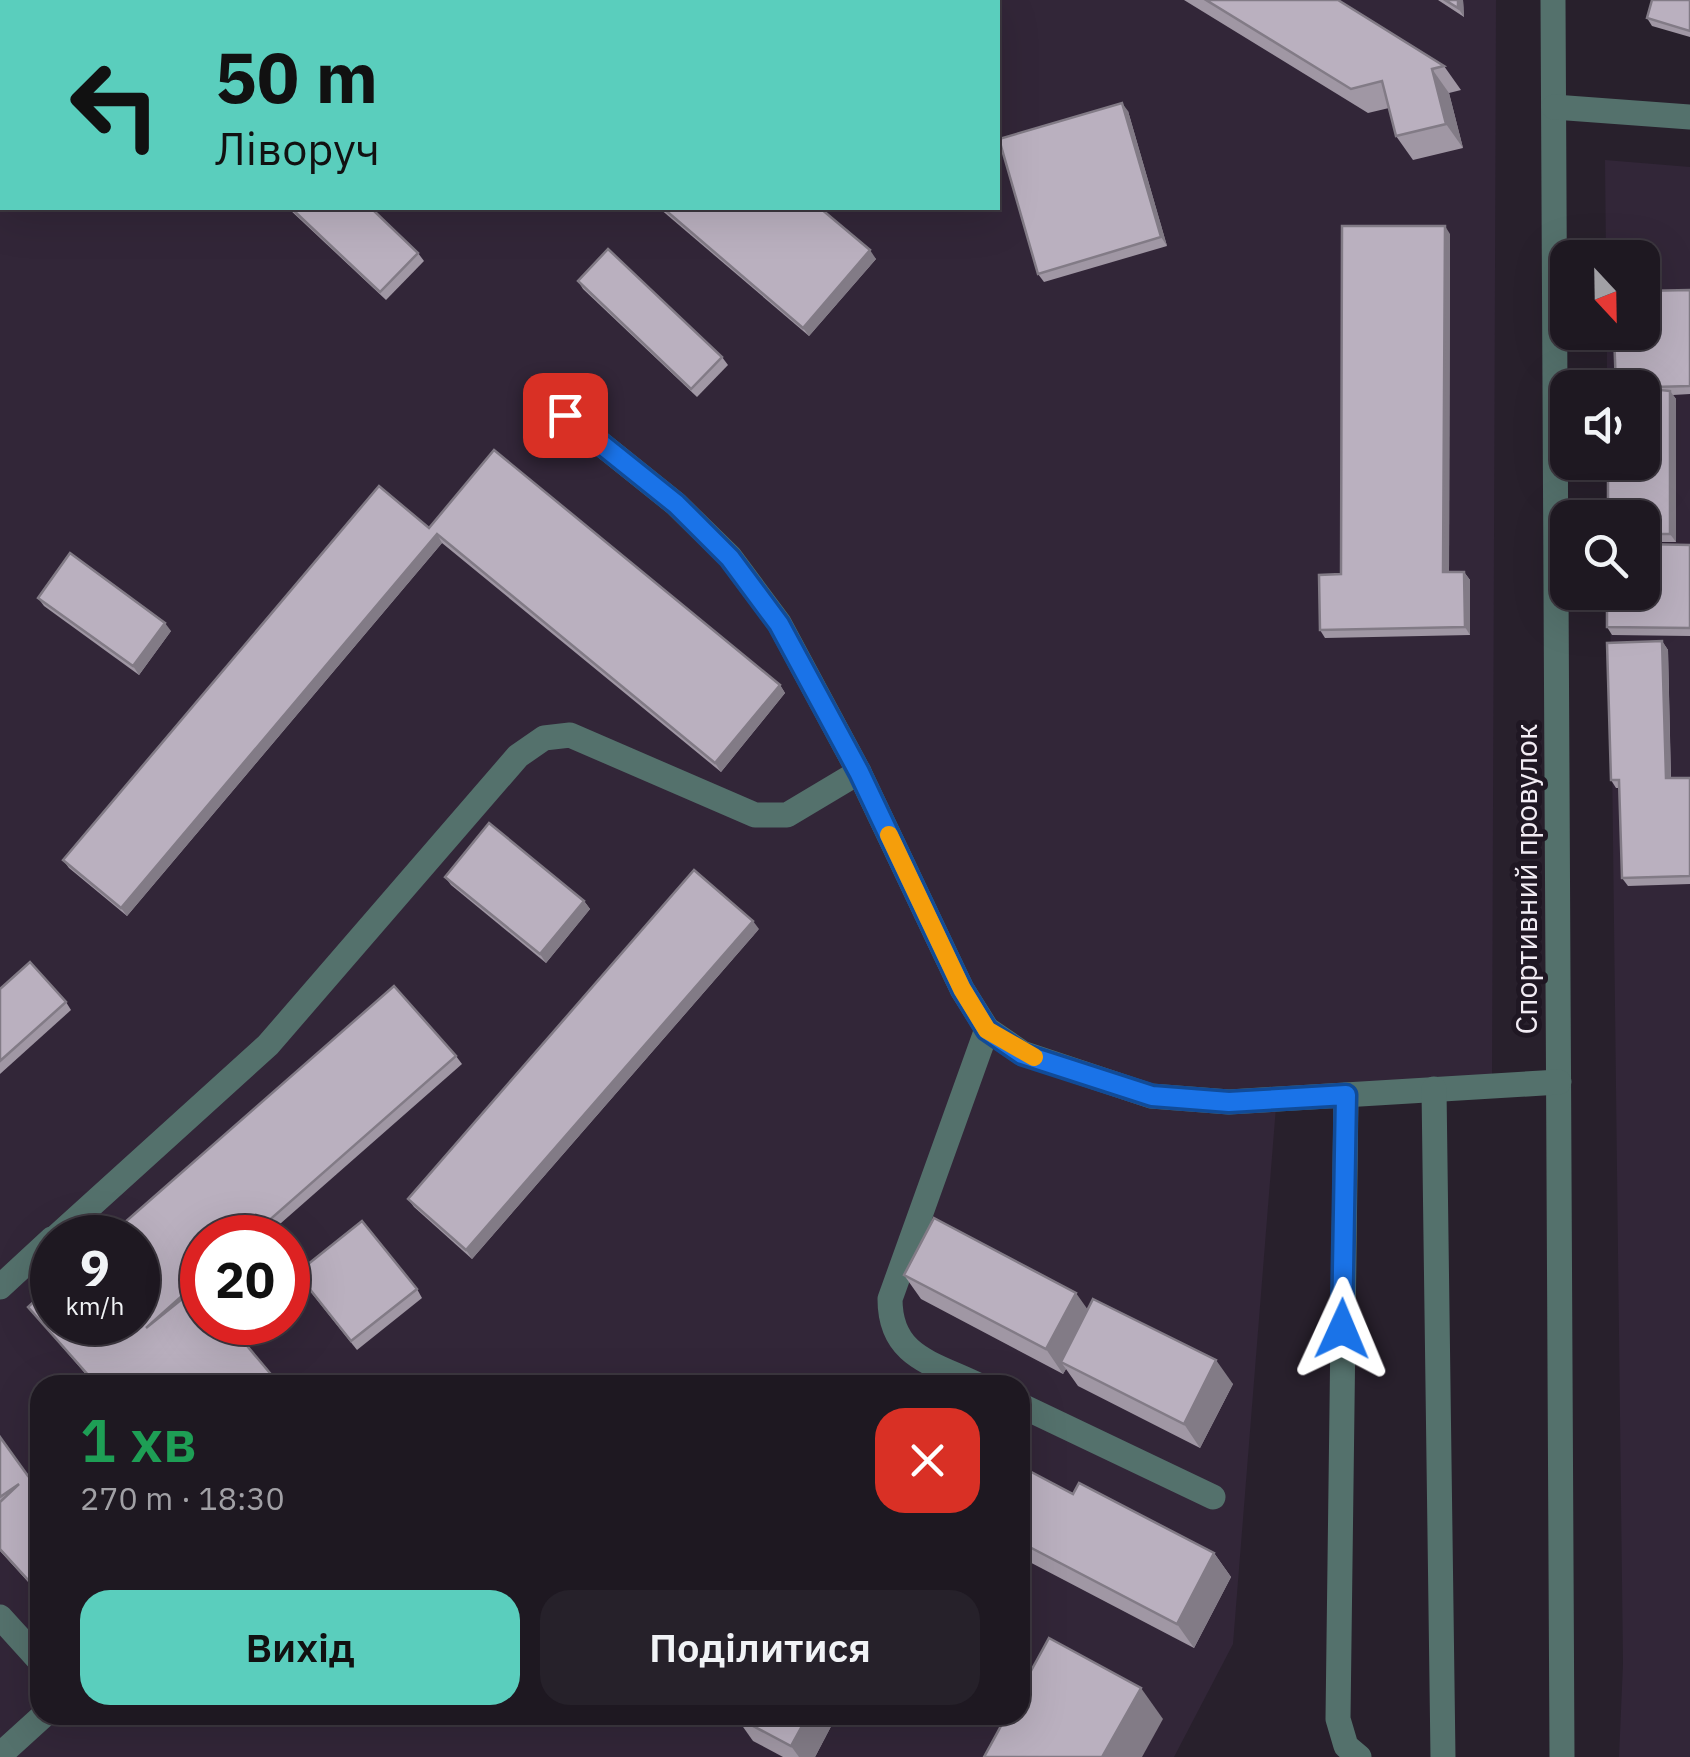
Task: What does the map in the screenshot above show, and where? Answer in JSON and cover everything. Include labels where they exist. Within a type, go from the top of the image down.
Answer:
[{"type":"street","name":"Спортивний провулок","points":[[1553,0],[1562,1757]]},
{"type":"street","points":[[1554,107],[1690,117]]},
{"type":"street","points":[[565,415],[676,504],[730,558],[779,624],[859,772],[962,989],[987,1030],[1022,1054],[1152,1096],[1229,1102],[1559,1082]]},
{"type":"street","points":[[80,1215],[268,1045],[518,756],[544,738],[570,735],[754,814],[787,816],[859,772]]},
{"type":"street","points":[[957,1375],[910,1352],[890,1328],[890,1299],[987,1030]]},
{"type":"street","points":[[1434,1089],[1443,1757]]},
{"type":"street","points":[[1346,1095],[1338,1719],[1346,1746],[1359,1757]]},
{"type":"street","points":[[0,1287],[30,1260]]},
{"type":"street","points":[[1030,1410],[1213,1497]]},
{"type":"street","points":[[0,1616],[30,1650]]},
{"type":"street","points":[[0,1755],[33,1725]]},
{"type":"shaded area","points":[[1000,0],[1496,0],[1492,1079],[1277,1094],[1233,1644],[1174,1757],[0,1757],[0,210],[1000,210]]},
{"type":"shaded area","points":[[1605,160],[1690,167],[1690,1757],[1619,1757],[1623,1664],[1610,610],[1660,610],[1660,500],[1642,500],[1642,480],[1660,480],[1660,370],[1607,370],[1607,350],[1660,350],[1660,240],[1606,240]]},
{"type":"building","points":[[1206,0],[1338,0],[1444,66],[1432,69],[1446,124],[1396,136],[1382,81],[1351,89]]},
{"type":"building","points":[[1652,0],[1690,0],[1690,31],[1647,18]]},
{"type":"building","points":[[1122,103],[1161,237],[1038,274],[1000,139]]},
{"type":"building","points":[[293,210],[373,210],[418,253],[380,292]]},
{"type":"building","points":[[665,210],[822,210],[870,250],[803,328]]},
{"type":"building","points":[[1342,226],[1445,226],[1443,572],[1464,572],[1465,627],[1320,630],[1319,575],[1341,574]]},
{"type":"building","points":[[608,249],[722,357],[691,389],[578,281]]},
{"type":"building","points":[[1690,290],[1690,386],[1660,387],[1660,370],[1615,370],[1615,350],[1660,350],[1660,291]]},
{"type":"building","points":[[1660,390],[1670,391],[1670,534],[1660,534],[1660,500],[1608,500],[1608,480],[1660,480]]},
{"type":"building","points":[[494,450],[780,685],[715,763],[437,534],[121,908],[63,860],[379,486],[429,528]]},
{"type":"building","points":[[1660,544],[1690,545],[1690,628],[1607,627],[1607,610],[1660,610]]},
{"type":"building","points":[[70,553],[165,623],[133,666],[38,598]]},
{"type":"building","points":[[1662,641],[1666,778],[1690,778],[1690,876],[1622,878],[1619,780],[1611,780],[1607,643]]},
{"type":"building","points":[[489,823],[584,901],[540,954],[445,877]]},
{"type":"building","points":[[694,870],[753,921],[466,1250],[408,1199]]},
{"type":"building","points":[[30,962],[66,1002],[0,1061],[0,989]]},
{"type":"building","points":[[394,986],[456,1056],[275,1215],[180,1215],[180,1298],[160,1316],[160,1215],[133,1215]]},
{"type":"building","points":[[934,1218],[1076,1293],[1046,1349],[904,1275]]},
{"type":"building","points":[[362,1221],[417,1289],[351,1341],[310,1289],[310,1263]]},
{"type":"building","points":[[1093,1299],[1216,1360],[1184,1424],[1061,1362]]},
{"type":"building","points":[[180,1301],[180,1345],[246,1345],[272,1375],[88,1375],[62,1345],[160,1345],[160,1317]]},
{"type":"building","points":[[0,1437],[30,1478],[30,1582],[0,1549],[0,1502],[19,1484],[0,1497]]},
{"type":"building","points":[[1030,1471],[1073,1494],[1079,1483],[1214,1553],[1177,1624],[1030,1547]]},
{"type":"building","points":[[1049,1638],[1141,1688],[1102,1757],[984,1757],[1002,1725],[1030,1725],[1030,1673]]},
{"type":"building","points":[[751,1725],[803,1725],[791,1746]]},
{"type":"slow traffic","points":[[889,835],[962,989],[987,1030],[1022,1054],[1034,1057]]},
{"type":"route","points":[[565,415],[676,504],[730,558],[779,624],[859,772],[962,989],[987,1030],[1022,1054],[1152,1096],[1229,1102],[1346,1095],[1342,1329]]}]
